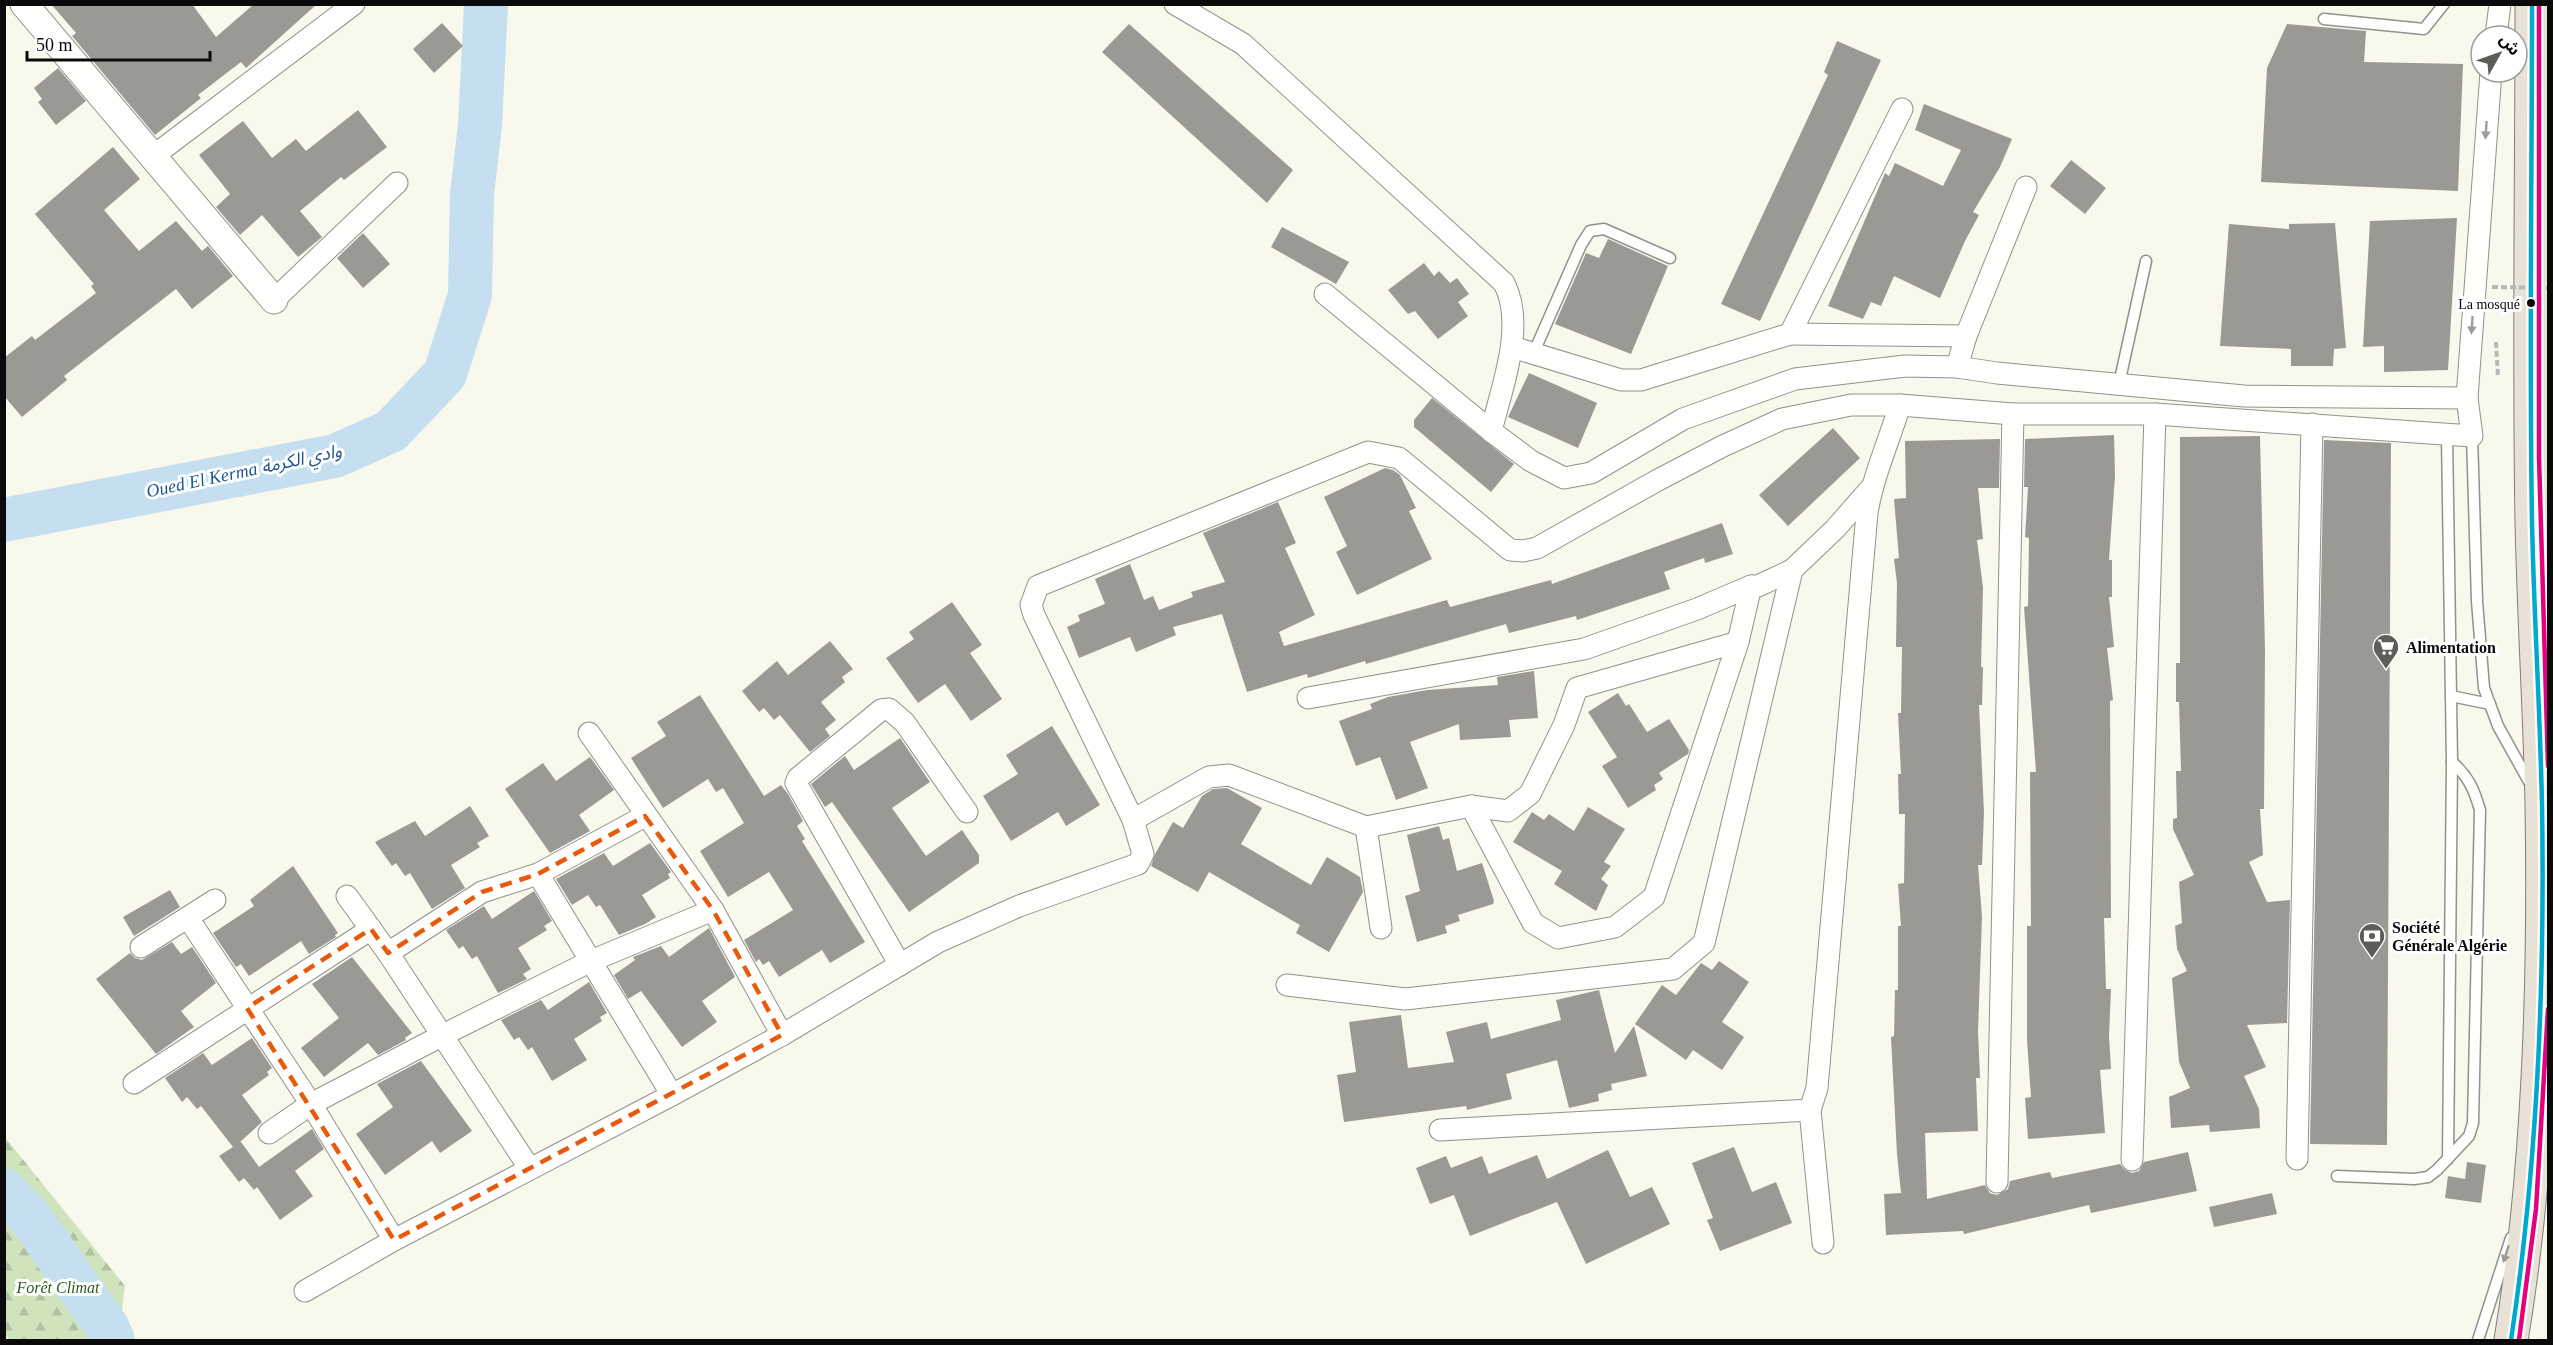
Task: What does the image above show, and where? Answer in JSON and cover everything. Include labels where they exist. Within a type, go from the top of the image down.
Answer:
[{"type":"highway","points":[[2511,1341],[2521,1283],[2531,1178],[2541,1004],[2542,805],[2532,510],[2532,4]]},
{"type":"street","points":[[24,4],[274,300],[397,183]]},
{"type":"street","points":[[153,157],[354,4]]},
{"type":"street","points":[[1175,4],[1243,44],[1504,283],[1511,296],[1512,347],[1491,431]]},
{"type":"street","points":[[2498,24],[2500,4]]},
{"type":"street","points":[[305,1291],[394,1240],[782,1035],[938,942],[1019,906],[1138,864],[1143,854],[1133,820],[1034,615],[1031,605],[1038,586],[1368,452],[1399,458],[1510,550],[1523,551],[1537,548],[1667,475],[1782,419],[1851,405],[1900,405],[2013,414],[2155,414],[2472,436],[2467,398],[2490,84]]},
{"type":"street","points":[[1790,334],[1902,109]]},
{"type":"street","points":[[1957,367],[1966,336],[2026,187]]},
{"type":"street","points":[[1325,294],[1491,431],[1532,461],[1564,478],[1591,473],[1683,419],[1795,379],[1905,366],[1957,367],[2244,396],[2467,398]]},
{"type":"street","points":[[1512,347],[1621,380],[1641,380],[1790,334],[1966,336]]},
{"type":"street","points":[[1823,1243],[1810,1110],[1817,1088],[1871,488],[1888,446],[1900,405]]},
{"type":"street","points":[[1997,1182],[2013,414]]},
{"type":"street","points":[[2132,1160],[2155,414]]},
{"type":"street","points":[[2297,1159],[2312,424]]},
{"type":"street","points":[[1308,698],[1584,649],[1697,609],[1751,586],[1758,586],[1792,570],[1834,529],[1871,488]]},
{"type":"street","points":[[1287,985],[1405,999],[1673,969],[1704,943],[1792,570]]},
{"type":"street","points":[[1471,806],[1533,923],[1558,938],[1615,927],[1654,897],[1738,642],[1751,586]]},
{"type":"street","points":[[1133,820],[1209,777],[1229,775],[1366,827],[1471,806],[1508,811],[1530,794],[1564,726],[1577,688],[1738,642]]},
{"type":"street","points":[[900,965],[796,783],[798,778],[881,710],[889,709],[905,723],[967,812]]},
{"type":"street","points":[[589,733],[713,910],[782,1035]]},
{"type":"street","points":[[388,952],[482,892],[538,874],[645,816]]},
{"type":"street","points":[[1366,827],[1381,928]]},
{"type":"street","points":[[538,874],[672,1095]]},
{"type":"street","points":[[347,896],[388,952],[530,1169]]},
{"type":"street","points":[[141,947],[214,900]]},
{"type":"street","points":[[269,1133],[311,1104],[443,1035],[591,961],[713,910]]},
{"type":"street","points":[[188,918],[311,1104],[394,1240]]},
{"type":"street","points":[[134,1083],[371,929]]},
{"type":"street","points":[[1440,1130],[1810,1110]]},
{"type":"lane","points":[[2324,19],[2424,29],[2444,4]]},
{"type":"lane","points":[[1534,352],[1581,245],[1590,231],[1604,229],[1670,258]]},
{"type":"lane","points":[[2119,384],[2145,261]]},
{"type":"lane","points":[[2447,435],[2452,762],[2448,1159]]},
{"type":"lane","points":[[2472,436],[2480,655],[2484,688],[2498,726],[2542,805]]},
{"type":"lane","points":[[2451,696],[2490,704]]},
{"type":"lane","points":[[2337,1176],[2414,1179],[2428,1177],[2469,1136],[2473,1123],[2480,810],[2474,787],[2465,773],[2452,762]]},
{"type":"lane","points":[[2478,1341],[2531,1178]]},
{"type":"path","points":[[2492,287],[2548,288]]},
{"type":"highlighted area","points":[[645,816],[713,910],[782,1035],[394,1240],[247,1008],[371,929],[388,953],[482,892],[538,874]]},
{"type":"green space","name":"Forêt Climat","points":[[4,1136],[125,1286],[118,1340],[10,1340],[5,1334]]},
{"type":"building","points":[[51,4],[192,4],[216,37],[254,4],[317,4],[246,68],[241,62],[198,95],[201,98],[155,135],[72,36],[76,33]]},
{"type":"building","points":[[442,23],[463,46],[434,73],[413,49]]},
{"type":"building","points":[[1129,24],[1293,170],[1267,203],[1102,52]]},
{"type":"building","points":[[2287,24],[2366,31],[2364,62],[2463,64],[2458,191],[2261,182],[2267,68]]},
{"type":"building","points":[[1837,41],[1881,60],[1760,321],[1721,304],[1828,75],[1824,72]]},
{"type":"building","points":[[58,68],[86,101],[56,125],[38,102],[42,99],[34,88]]},
{"type":"building","points":[[1924,104],[2012,139],[2000,167],[1973,212],[1979,215],[1940,298],[1894,276],[1881,306],[1871,302],[1863,319],[1828,306],[1885,173],[1889,176],[1895,163],[1943,186],[1961,150],[1915,130]]},
{"type":"building","points":[[358,110],[387,147],[344,180],[341,177],[300,211],[322,237],[298,257],[262,215],[240,235],[216,207],[230,194],[199,155],[243,121],[272,158],[296,139],[306,151]]},
{"type":"building","points":[[113,147],[140,179],[104,210],[139,251],[176,221],[202,251],[208,246],[233,276],[192,309],[176,289],[64,376],[67,380],[22,417],[4,396],[4,358],[32,336],[35,340],[96,293],[91,286],[94,284],[35,214]]},
{"type":"building","points":[[2071,160],[2106,188],[2085,214],[2050,186]]},
{"type":"building","points":[[2457,218],[2448,370],[2384,372],[2384,346],[2363,347],[2370,221]]},
{"type":"building","points":[[2335,223],[2346,348],[2334,349],[2333,366],[2291,366],[2291,349],[2220,346],[2229,224],[2289,229],[2289,224]]},
{"type":"building","points":[[1282,227],[1349,262],[1336,284],[1271,247]]},
{"type":"building","points":[[363,233],[390,264],[363,288],[337,258]]},
{"type":"building","points":[[1608,239],[1668,266],[1631,354],[1555,324],[1586,253],[1599,258]]},
{"type":"building","points":[[1424,263],[1434,276],[1439,271],[1450,283],[1457,278],[1469,294],[1458,302],[1468,316],[1438,339],[1415,311],[1408,314],[1388,290]]},
{"type":"building","points":[[1529,373],[1597,403],[1578,448],[1508,417]]},
{"type":"building","points":[[1432,398],[1514,464],[1491,492],[1414,427],[1414,420]]},
{"type":"building","points":[[1833,428],[1860,458],[1788,526],[1759,495]]},
{"type":"building","points":[[2114,435],[2115,476],[2109,560],[2112,560],[2112,597],[2109,597],[2114,647],[2107,648],[2113,700],[2110,701],[2111,918],[2104,918],[2106,989],[2111,989],[2109,1036],[2111,1069],[2100,1070],[2105,1133],[2028,1139],[2025,1098],[2031,1097],[2027,1040],[2027,926],[2031,926],[2030,772],[2036,772],[2024,607],[2028,606],[2029,538],[2025,537],[2028,487],[2024,487],[2025,439]]},
{"type":"building","points":[[2260,436],[2265,650],[2264,809],[2260,809],[2263,855],[2249,862],[2267,902],[2290,900],[2287,1023],[2247,1025],[2266,1067],[2244,1076],[2259,1109],[2260,1128],[2210,1132],[2209,1125],[2171,1128],[2169,1097],[2190,1088],[2179,1062],[2172,978],[2187,971],[2177,949],[2175,926],[2182,923],[2179,882],[2194,875],[2173,829],[2173,819],[2177,818],[2176,771],[2181,771],[2179,702],[2176,702],[2176,663],[2180,663],[2180,437]]},
{"type":"building","points":[[2000,439],[1999,488],[1978,488],[1983,539],[1977,540],[1983,588],[1982,705],[1979,705],[1984,812],[1982,865],[1978,865],[1982,917],[1978,1031],[1980,1078],[1976,1078],[1978,1131],[1925,1133],[1927,1199],[1985,1185],[1990,1193],[1997,1195],[2008,1189],[2010,1181],[2050,1172],[2052,1178],[2120,1164],[2132,1173],[2139,1171],[2144,1162],[2188,1152],[2197,1191],[2091,1213],[2089,1205],[1964,1234],[1963,1231],[1886,1235],[1884,1194],[1901,1193],[1891,1037],[1894,1036],[1895,990],[1898,990],[1898,926],[1901,926],[1898,884],[1904,883],[1905,814],[1899,814],[1898,774],[1901,774],[1898,713],[1901,713],[1902,647],[1896,647],[1897,583],[1894,559],[1899,558],[1894,499],[1906,498],[1905,441]]},
{"type":"building","points":[[2324,440],[2391,443],[2387,1145],[2310,1144]]},
{"type":"building","points":[[1385,468],[1400,475],[1416,508],[1409,511],[1432,559],[1357,595],[1336,552],[1347,546],[1324,497]]},
{"type":"building","points":[[1278,502],[1296,543],[1285,548],[1315,615],[1279,632],[1284,646],[1447,600],[1450,607],[1551,580],[1552,584],[1722,523],[1733,554],[1705,563],[1704,558],[1664,572],[1670,589],[1577,620],[1576,616],[1509,633],[1506,624],[1366,664],[1365,661],[1308,678],[1307,674],[1247,692],[1222,614],[1173,627],[1176,635],[1136,652],[1130,637],[1079,658],[1067,627],[1080,621],[1078,615],[1105,604],[1095,579],[1130,564],[1144,600],[1153,596],[1159,610],[1193,597],[1191,592],[1225,582],[1203,533]]},
{"type":"building","points":[[952,602],[982,645],[970,653],[1002,699],[971,721],[945,684],[918,703],[886,658],[914,639],[909,632]]},
{"type":"building","points":[[830,641],[853,669],[842,677],[845,682],[821,702],[836,720],[825,729],[830,736],[810,752],[780,715],[774,720],[764,708],[759,712],[742,691],[777,661],[788,675]]},
{"type":"building","points":[[1534,671],[1538,718],[1509,720],[1511,737],[1460,740],[1459,724],[1410,742],[1428,788],[1396,800],[1380,757],[1356,766],[1339,721],[1372,709],[1370,704],[1388,697],[1427,690],[1498,685],[1497,677]]},
{"type":"building","points":[[1618,693],[1626,706],[1629,704],[1647,732],[1669,719],[1689,750],[1688,754],[1659,773],[1663,779],[1654,785],[1656,790],[1628,808],[1602,766],[1617,757],[1588,712]]},
{"type":"building","points":[[700,695],[764,796],[781,785],[788,794],[803,821],[797,826],[805,839],[802,841],[865,942],[830,963],[822,950],[779,977],[769,961],[763,965],[759,959],[756,962],[744,940],[793,910],[769,872],[728,897],[700,851],[744,823],[723,788],[716,792],[708,779],[663,808],[631,758],[666,736],[657,722]]},
{"type":"building","points":[[1052,726],[1100,805],[1066,826],[1058,812],[1011,841],[983,796],[1018,774],[1006,755]]},
{"type":"building","points":[[900,738],[930,782],[892,808],[926,856],[962,830],[979,855],[979,863],[909,912],[832,802],[825,807],[811,784],[845,756],[854,770]]},
{"type":"building","points":[[590,757],[614,790],[579,815],[590,831],[550,853],[505,789],[543,763],[556,781]]},
{"type":"building","points":[[1227,788],[1262,808],[1241,844],[1311,885],[1327,857],[1360,877],[1363,892],[1329,952],[1296,933],[1300,925],[1209,872],[1198,892],[1151,866],[1173,822],[1183,828],[1202,796],[1213,789]]},
{"type":"building","points":[[470,806],[489,836],[477,843],[480,847],[451,865],[465,888],[432,909],[410,873],[405,876],[396,863],[392,866],[375,842],[415,821],[425,836]]},
{"type":"building","points":[[1588,807],[1625,829],[1604,862],[1611,866],[1601,879],[1608,885],[1596,911],[1554,884],[1562,871],[1513,842],[1532,812],[1544,820],[1549,814],[1574,831]]},
{"type":"building","points":[[1439,826],[1443,840],[1449,838],[1457,871],[1482,863],[1494,901],[1493,904],[1458,915],[1460,921],[1445,926],[1447,933],[1417,942],[1405,896],[1420,891],[1407,835]]},
{"type":"building","points":[[650,843],[671,872],[668,874],[670,878],[642,895],[656,917],[619,935],[600,905],[596,907],[588,895],[572,905],[556,879],[604,853],[613,866]]},
{"type":"building","points":[[293,866],[338,933],[336,937],[309,954],[301,941],[249,976],[241,964],[236,967],[213,933],[254,906],[250,900]]},
{"type":"building","points":[[170,890],[180,907],[134,936],[123,917]]},
{"type":"building","points":[[534,891],[552,921],[544,926],[547,930],[518,948],[531,969],[523,974],[527,979],[498,993],[477,956],[472,959],[463,946],[459,949],[446,930],[484,906],[492,919]]},
{"type":"building","points":[[709,928],[735,977],[702,1001],[717,1022],[682,1047],[641,991],[628,999],[614,975],[635,960],[633,957],[661,946],[669,957]]},
{"type":"building","points":[[172,942],[181,954],[192,947],[216,983],[181,1011],[194,1027],[156,1054],[96,979],[130,953],[142,960]]},
{"type":"building","points":[[352,957],[412,1033],[405,1038],[406,1040],[378,1055],[368,1043],[324,1077],[301,1048],[339,1018],[312,984]]},
{"type":"building","points":[[1719,961],[1749,982],[1722,1022],[1744,1037],[1722,1070],[1693,1050],[1686,1060],[1635,1024],[1662,985],[1676,995],[1701,963],[1712,970]]},
{"type":"building","points":[[589,982],[607,1013],[600,1017],[602,1021],[574,1039],[587,1060],[552,1081],[532,1047],[528,1050],[519,1037],[514,1040],[501,1020],[541,1000],[548,1010]]},
{"type":"building","points":[[1599,990],[1615,1053],[1634,1026],[1647,1076],[1611,1084],[1612,1090],[1598,1094],[1599,1101],[1569,1108],[1557,1060],[1506,1074],[1512,1099],[1467,1110],[1466,1106],[1344,1122],[1337,1075],[1356,1072],[1349,1022],[1401,1015],[1408,1068],[1454,1062],[1446,1032],[1487,1022],[1491,1039],[1561,1020],[1556,1000]]},
{"type":"building","points":[[252,1038],[272,1068],[267,1072],[269,1075],[242,1095],[262,1122],[239,1143],[241,1142],[259,1167],[312,1129],[324,1149],[295,1171],[313,1196],[280,1220],[257,1187],[254,1190],[244,1178],[239,1182],[219,1156],[233,1147],[201,1106],[197,1109],[187,1097],[182,1102],[165,1078],[203,1053],[212,1065]]},
{"type":"building","points":[[421,1061],[472,1131],[440,1153],[432,1141],[385,1175],[356,1134],[393,1107],[377,1084]]},
{"type":"building","points":[[1734,1147],[1752,1192],[1776,1182],[1792,1223],[1720,1251],[1707,1220],[1713,1218],[1692,1163]]},
{"type":"building","points":[[1608,1150],[1630,1197],[1652,1187],[1670,1224],[1586,1264],[1557,1202],[1470,1236],[1454,1195],[1430,1204],[1416,1168],[1446,1156],[1451,1168],[1482,1156],[1489,1174],[1537,1155],[1547,1179]]},
{"type":"building","points":[[2467,1162],[2486,1165],[2481,1203],[2445,1198],[2448,1176],[2465,1179]]},
{"type":"building","points":[[2272,1193],[2277,1214],[2214,1227],[2209,1207]]},
{"type":"waterway","name":"Oued El Kerma وادي الكرمة","points":[[4,520],[335,456],[391,431],[445,374],[470,295],[472,194],[480,125],[486,4]]},
{"type":"waterway","name":"Oued El Kerma وادي الكرمة","points":[[4,1190],[31,1219],[107,1327],[113,1340]]},
{"type":"transit line","points":[[2511,1340],[2528,1206],[2541,1006],[2542,804],[2531,457],[2532,4]]},
{"type":"transit line","points":[[2539,4],[2539,457],[2548,766]]},
{"type":"transit line","points":[[2519,1340],[2536,1209],[2548,1009]]},
{"type":"place","name":"La mosqué","points":[[2531,303]]},
{"type":"place","name":"Alimentation","points":[[2386,670]]},
{"type":"place","name":"Société Générale Algérie","points":[[2372,959]]}]
